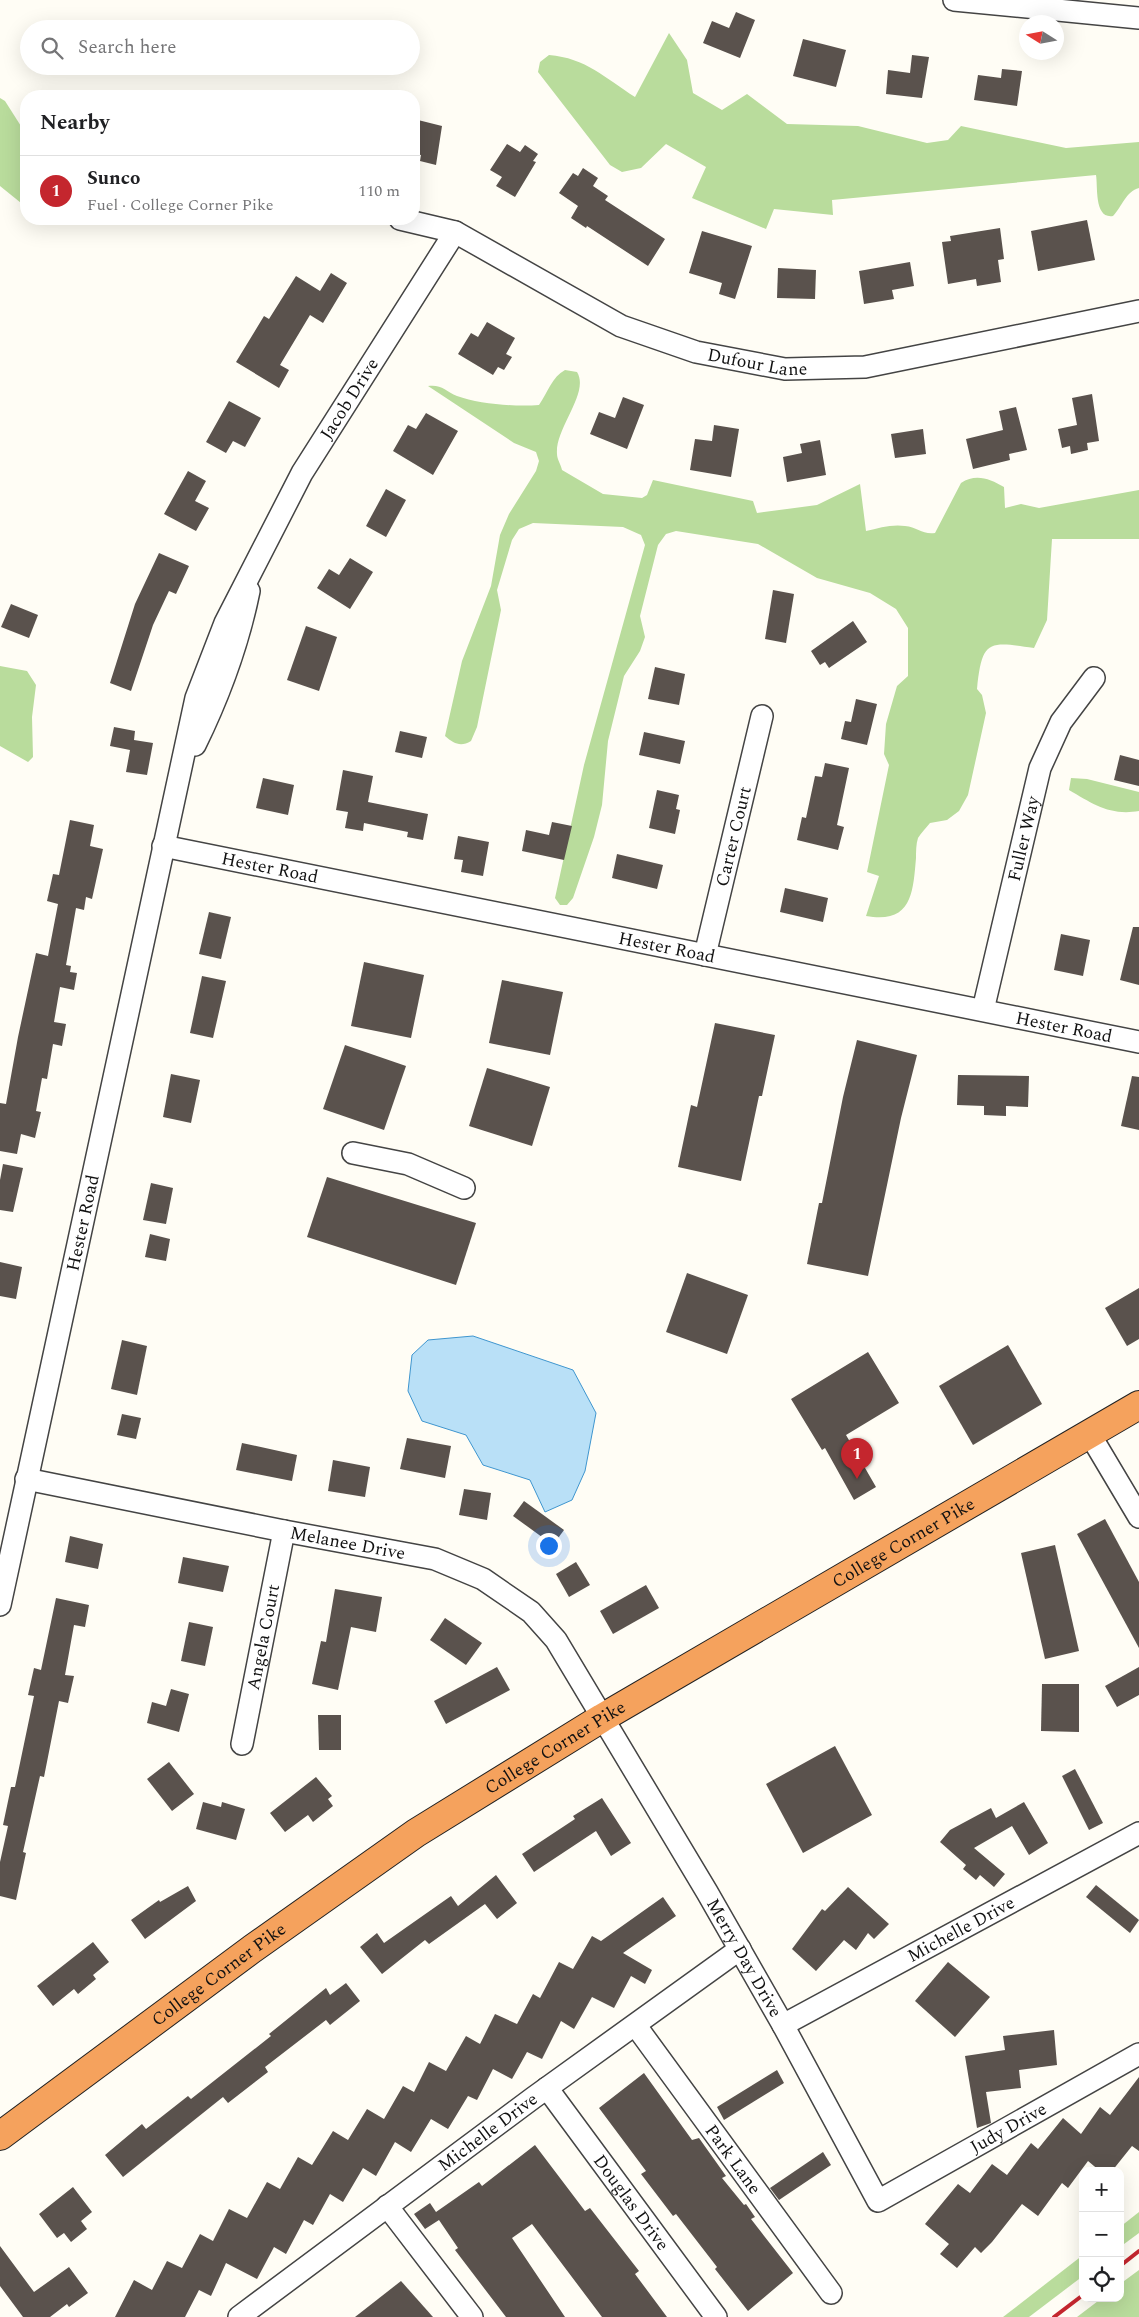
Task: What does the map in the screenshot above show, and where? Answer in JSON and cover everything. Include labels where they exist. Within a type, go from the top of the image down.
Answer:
[{"type":"highway","name":"College Corner Pike","points":[[0,2136],[252,1950],[416,1833],[602,1718],[1139,1405]]},
{"type":"street","points":[[954,0],[1139,18]]},
{"type":"street","name":"Dufour Lane","points":[[420,224],[455,232],[622,326],[696,352],[785,369],[865,367],[1139,311]]},
{"type":"street","name":"Jacob Drive","points":[[163,846],[182,771],[214,707],[238,639],[253,571],[302,473],[455,232]]},
{"type":"street","name":"Fuller Way","points":[[983,1010],[1040,768],[1061,722],[1094,678]]},
{"type":"street","name":"Carter Court","points":[[705,954],[762,716]]},
{"type":"street","name":"Hester Road","points":[[0,1605],[163,846],[1139,1042]]},
{"type":"street","points":[[353,1154],[408,1164],[464,1188]]},
{"type":"street","points":[[1089,1433],[1139,1517]]},
{"type":"street","name":"Melanee Drive","points":[[26,1479],[284,1531],[435,1558],[483,1578],[531,1612],[556,1640],[602,1718]]},
{"type":"street","name":"Angela Court","points":[[242,1744],[284,1531]]},
{"type":"street","name":"Merry Day Drive","points":[[602,1718],[740,1949],[878,2201]]},
{"type":"street","name":"Michelle Drive","points":[[783,2026],[1139,1833]]},
{"type":"street","name":"Michelle Drive","points":[[239,2317],[547,2088],[636,2026],[740,1949]]},
{"type":"street","name":"Park Lane","points":[[636,2026],[831,2294]]},
{"type":"street","name":"Judy Drive","points":[[878,2201],[1139,2054]]},
{"type":"street","name":"Douglas Drive","points":[[547,2088],[716,2317]]},
{"type":"street","points":[[387,2206],[472,2317]]},
{"type":"green space","points":[[669,33],[687,60],[693,93],[722,110],[747,94],[787,124],[858,126],[927,143],[948,140],[961,126],[1066,148],[1139,142],[1139,188],[1127,196],[1113,216],[1107,216],[1100,208],[1096,175],[832,200],[833,215],[774,209],[766,229],[692,198],[706,167],[666,144],[641,168],[622,172],[610,165],[538,72],[540,62],[549,55],[574,60],[595,70],[635,97]]},
{"type":"green space","points":[[0,98],[5,101],[20,125],[20,202],[0,186]]},
{"type":"green space","points":[[565,370],[577,372],[580,380],[576,400],[561,433],[558,444],[558,458],[562,470],[603,494],[642,498],[647,495],[653,480],[753,501],[757,513],[817,505],[860,484],[866,531],[900,526],[935,533],[961,483],[972,478],[983,478],[1004,487],[1005,508],[1021,504],[1039,508],[1139,490],[1139,539],[1052,539],[1047,620],[1034,648],[997,645],[985,653],[979,673],[977,689],[982,695],[986,713],[968,795],[959,811],[947,820],[930,823],[918,838],[911,894],[901,910],[893,915],[881,917],[866,916],[879,876],[867,872],[889,765],[884,754],[886,724],[897,686],[908,676],[908,628],[896,609],[870,593],[817,578],[758,544],[676,531],[666,534],[658,545],[640,616],[645,637],[640,651],[624,676],[608,741],[602,805],[594,837],[573,898],[567,905],[560,905],[555,898],[584,765],[645,545],[641,535],[623,527],[533,523],[519,529],[512,540],[497,590],[501,610],[477,727],[471,741],[464,744],[455,743],[445,736],[462,661],[491,586],[500,535],[509,514],[536,471],[539,461],[536,452],[514,443],[428,386],[440,387],[457,396],[487,403],[539,405],[553,381]]},
{"type":"green space","points":[[0,666],[27,671],[36,685],[32,717],[33,757],[28,762],[0,746]]},
{"type":"green space","points":[[1071,778],[1087,779],[1139,792],[1139,811],[1119,812],[1102,808],[1069,790]]},
{"type":"green space","points":[[1139,2212],[1139,2233],[1124,2244],[1124,2224]]},
{"type":"green space","points":[[1079,2258],[1079,2279],[1029,2317],[1003,2317]]},
{"type":"green space","points":[[1139,2270],[1139,2317],[1077,2317],[1097,2302],[1124,2302],[1124,2281]]},
{"type":"water","points":[[473,1336],[573,1370],[596,1413],[585,1471],[572,1500],[545,1512],[530,1480],[483,1465],[466,1435],[422,1421],[408,1391],[412,1355],[428,1340]]},
{"type":"building","points":[[736,12],[755,20],[740,58],[703,43],[712,21],[729,28]]},
{"type":"building","points":[[803,39],[846,50],[836,87],[793,76]]},
{"type":"building","points":[[912,55],[929,57],[922,98],[886,94],[888,70],[910,73]]},
{"type":"building","points":[[1002,69],[1022,71],[1017,106],[974,100],[978,75],[1001,78]]},
{"type":"building","points":[[420,120],[442,126],[436,165],[420,161]]},
{"type":"building","points":[[507,144],[520,152],[525,145],[538,154],[533,161],[536,162],[515,197],[496,186],[502,177],[490,170]]},
{"type":"building","points":[[583,168],[598,178],[593,186],[608,196],[605,200],[665,239],[648,266],[587,226],[586,228],[571,218],[578,206],[559,193],[573,173],[578,176]]},
{"type":"building","points":[[1087,220],[1095,260],[1038,271],[1031,231]]},
{"type":"building","points":[[1000,228],[1004,259],[998,260],[1001,282],[977,286],[976,279],[948,284],[942,242],[951,241],[950,236]]},
{"type":"building","points":[[702,231],[752,246],[735,299],[719,294],[722,283],[689,273]]},
{"type":"building","points":[[910,262],[914,286],[892,290],[894,299],[864,304],[859,271]]},
{"type":"building","points":[[778,268],[816,270],[815,299],[777,298]]},
{"type":"building","points":[[331,273],[347,283],[323,323],[310,315],[280,365],[289,370],[279,388],[236,362],[264,316],[269,319],[296,276],[320,291]]},
{"type":"building","points":[[487,322],[515,338],[506,354],[512,357],[504,370],[498,367],[493,375],[458,354],[471,333],[478,337]]},
{"type":"building","points":[[1092,394],[1099,441],[1087,443],[1088,450],[1071,454],[1070,446],[1062,448],[1058,429],[1077,425],[1072,398]]},
{"type":"building","points":[[623,397],[644,405],[627,449],[590,434],[599,412],[615,418]]},
{"type":"building","points":[[229,401],[261,418],[245,447],[233,441],[226,453],[206,442]]},
{"type":"building","points":[[1016,407],[1027,450],[1009,454],[1010,460],[973,469],[966,439],[1003,430],[999,411]]},
{"type":"building","points":[[426,413],[458,431],[433,475],[393,451],[408,425],[416,429]]},
{"type":"building","points":[[714,425],[739,429],[731,477],[690,470],[695,439],[712,441]]},
{"type":"building","points":[[923,429],[926,454],[895,458],[891,434]]},
{"type":"building","points":[[820,440],[826,475],[787,482],[783,457],[802,453],[800,444]]},
{"type":"building","points":[[188,471],[206,481],[195,501],[209,508],[196,531],[164,514]]},
{"type":"building","points":[[386,489],[406,500],[386,537],[366,526]]},
{"type":"building","points":[[159,553],[189,566],[176,594],[169,591],[153,625],[131,691],[110,683],[135,604]]},
{"type":"building","points":[[350,558],[373,572],[350,609],[317,588],[329,569],[339,575]]},
{"type":"building","points":[[773,590],[794,594],[786,643],[765,639]]},
{"type":"building","points":[[11,604],[38,615],[29,638],[1,627]]},
{"type":"building","points":[[853,621],[867,642],[829,668],[825,662],[820,665],[811,651]]},
{"type":"building","points":[[306,626],[337,637],[319,691],[287,680]]},
{"type":"building","points":[[655,667],[685,674],[679,705],[648,699]]},
{"type":"building","points":[[856,699],[877,704],[867,745],[841,739],[845,721],[851,722]]},
{"type":"building","points":[[114,727],[135,731],[134,740],[153,743],[147,775],[126,772],[130,750],[110,746]]},
{"type":"building","points":[[400,731],[427,737],[422,758],[395,752]]},
{"type":"building","points":[[644,732],[685,741],[680,764],[639,755]]},
{"type":"building","points":[[1120,755],[1139,760],[1139,786],[1114,780]]},
{"type":"building","points":[[825,763],[849,768],[837,825],[844,827],[838,850],[797,840],[802,817],[806,818],[815,776],[822,777]]},
{"type":"building","points":[[343,770],[373,776],[368,802],[428,814],[423,840],[407,837],[408,832],[364,823],[363,831],[345,828],[348,812],[336,810]]},
{"type":"building","points":[[263,778],[294,785],[288,815],[256,808]]},
{"type":"building","points":[[657,790],[679,795],[676,809],[680,810],[675,834],[649,828]]},
{"type":"building","points":[[70,820],[94,825],[90,846],[103,849],[92,899],[86,897],[84,910],[76,908],[66,965],[71,966],[70,972],[77,973],[74,990],[60,987],[54,1022],[66,1024],[62,1046],[53,1044],[47,1079],[42,1078],[36,1111],[41,1112],[35,1138],[21,1134],[17,1154],[0,1151],[0,1103],[6,1104],[36,953],[48,956],[58,904],[47,901],[53,874],[59,875]]},
{"type":"building","points":[[552,822],[572,826],[564,860],[522,851],[526,830],[549,835]]},
{"type":"building","points":[[458,836],[489,842],[483,876],[461,872],[463,860],[454,859]]},
{"type":"building","points":[[617,854],[663,865],[657,889],[612,878]]},
{"type":"building","points":[[785,888],[828,898],[823,922],[780,912]]},
{"type":"building","points":[[209,912],[231,917],[221,959],[199,954]]},
{"type":"building","points":[[1133,927],[1139,927],[1139,985],[1120,980]]},
{"type":"building","points":[[1061,934],[1090,940],[1083,976],[1054,970]]},
{"type":"building","points":[[364,962],[424,975],[411,1038],[351,1026]]},
{"type":"building","points":[[202,976],[226,981],[213,1038],[190,1033]]},
{"type":"building","points":[[502,980],[563,992],[550,1055],[489,1043]]},
{"type":"building","points":[[715,1023],[775,1035],[762,1096],[759,1096],[741,1181],[678,1167],[691,1105],[697,1107]]},
{"type":"building","points":[[857,1040],[917,1055],[901,1118],[868,1276],[807,1264],[819,1203],[822,1203],[843,1097]]},
{"type":"building","points":[[345,1045],[406,1066],[384,1130],[323,1109]]},
{"type":"building","points":[[487,1068],[550,1087],[532,1146],[469,1126]]},
{"type":"building","points":[[171,1074],[200,1080],[191,1123],[163,1117]]},
{"type":"building","points":[[958,1075],[1029,1076],[1028,1107],[1006,1106],[1006,1116],[984,1115],[984,1106],[957,1105]]},
{"type":"building","points":[[1132,1076],[1139,1077],[1139,1130],[1121,1126]]},
{"type":"building","points":[[3,1164],[23,1168],[13,1212],[0,1210],[0,1180]]},
{"type":"building","points":[[327,1177],[476,1223],[456,1285],[307,1237]]},
{"type":"building","points":[[151,1183],[173,1188],[166,1224],[143,1220]]},
{"type":"building","points":[[150,1234],[170,1239],[166,1261],[145,1257]]},
{"type":"building","points":[[0,1262],[22,1267],[16,1299],[0,1296]]},
{"type":"building","points":[[687,1273],[748,1295],[727,1354],[666,1332]]},
{"type":"building","points":[[1139,1288],[1139,1339],[1127,1346],[1105,1308]]},
{"type":"building","points":[[122,1340],[147,1346],[137,1395],[111,1389]]},
{"type":"building","points":[[1008,1345],[1042,1404],[973,1445],[939,1386]]},
{"type":"building","points":[[868,1352],[899,1403],[846,1435],[876,1487],[854,1500],[825,1448],[822,1450],[791,1399]]},
{"type":"building","points":[[122,1414],[141,1418],[136,1439],[117,1435]]},
{"type":"building","points":[[407,1438],[451,1446],[445,1478],[400,1469]]},
{"type":"building","points":[[242,1443],[297,1455],[292,1481],[236,1470]]},
{"type":"building","points":[[333,1460],[370,1467],[365,1497],[328,1491]]},
{"type":"building","points":[[464,1489],[491,1493],[487,1520],[459,1515]]},
{"type":"building","points":[[524,1501],[564,1530],[553,1545],[513,1516]]},
{"type":"building","points":[[1105,1519],[1139,1582],[1139,1648],[1077,1534]]},
{"type":"building","points":[[70,1536],[103,1544],[98,1569],[65,1562]]},
{"type":"building","points":[[1055,1545],[1079,1651],[1045,1659],[1021,1553]]},
{"type":"building","points":[[183,1557],[229,1566],[223,1592],[178,1583]]},
{"type":"building","points":[[576,1562],[590,1585],[569,1597],[556,1574]]},
{"type":"building","points":[[646,1585],[659,1608],[613,1634],[600,1611]]},
{"type":"building","points":[[335,1589],[382,1597],[376,1632],[351,1627],[338,1690],[312,1684],[321,1641],[326,1642]]},
{"type":"building","points":[[56,1598],[89,1605],[85,1627],[74,1625],[65,1675],[74,1676],[68,1703],[59,1701],[44,1777],[40,1776],[23,1852],[26,1853],[16,1900],[0,1896],[0,1862],[8,1826],[3,1825],[11,1787],[15,1787],[34,1696],[28,1695],[34,1668],[41,1670]]},
{"type":"building","points":[[445,1618],[482,1643],[466,1665],[430,1640]]},
{"type":"building","points":[[189,1622],[213,1627],[205,1666],[181,1661]]},
{"type":"building","points":[[497,1667],[510,1690],[446,1724],[434,1701]]},
{"type":"building","points":[[1139,1667],[1139,1695],[1117,1707],[1105,1686]]},
{"type":"building","points":[[1042,1684],[1079,1684],[1079,1732],[1041,1731]]},
{"type":"building","points":[[171,1689],[189,1694],[179,1732],[147,1723],[152,1702],[166,1706]]},
{"type":"building","points":[[318,1715],[341,1715],[341,1750],[319,1750]]},
{"type":"building","points":[[835,1746],[872,1815],[803,1853],[766,1784]]},
{"type":"building","points":[[169,1762],[194,1794],[172,1811],[147,1779]]},
{"type":"building","points":[[1075,1769],[1103,1823],[1089,1830],[1062,1776]]},
{"type":"building","points":[[316,1777],[332,1796],[328,1799],[333,1806],[313,1822],[308,1815],[285,1832],[270,1813]]},
{"type":"building","points":[[602,1798],[631,1843],[611,1856],[596,1831],[534,1872],[522,1854],[575,1819],[573,1816]]},
{"type":"building","points":[[203,1802],[221,1807],[222,1802],[245,1809],[236,1840],[196,1829]]},
{"type":"building","points":[[1024,1802],[1048,1843],[1029,1855],[1012,1826],[974,1848],[1005,1874],[994,1887],[980,1875],[976,1880],[963,1869],[966,1865],[940,1842],[950,1830],[991,1808],[996,1818]]},
{"type":"building","points":[[496,1875],[517,1903],[497,1919],[485,1904],[429,1944],[425,1940],[382,1974],[360,1947],[377,1933],[384,1943],[451,1896],[458,1906]]},
{"type":"building","points":[[1096,1885],[1139,1920],[1130,1933],[1086,1897]]},
{"type":"building","points":[[188,1886],[196,1901],[145,1939],[131,1920],[159,1900],[160,1902]]},
{"type":"building","points":[[848,1887],[889,1924],[874,1939],[868,1933],[856,1950],[844,1940],[816,1971],[792,1949],[822,1909],[825,1911]]},
{"type":"building","points":[[663,1897],[676,1916],[623,1953],[652,1970],[645,1984],[631,1976],[614,2008],[592,1997],[574,2029],[561,2021],[542,2059],[527,2052],[512,2079],[493,2069],[477,2100],[468,2096],[448,2129],[431,2119],[411,2152],[395,2142],[376,2176],[363,2168],[343,2202],[330,2194],[313,2225],[304,2220],[286,2254],[274,2247],[257,2279],[226,2263],[211,2296],[199,2290],[185,2317],[115,2317],[134,2280],[152,2290],[167,2261],[182,2268],[200,2234],[213,2241],[229,2209],[247,2218],[267,2182],[280,2189],[298,2157],[312,2165],[333,2131],[348,2140],[367,2109],[384,2119],[403,2086],[414,2092],[429,2062],[446,2071],[466,2036],[480,2044],[495,2014],[517,2024],[533,1994],[540,1998],[559,1962],[573,1969],[592,1936],[601,1941]]},
{"type":"building","points":[[93,1942],[109,1962],[93,1975],[96,1979],[78,1994],[74,1989],[53,2006],[37,1986]]},
{"type":"building","points":[[948,1962],[990,1997],[955,2037],[915,2001]]},
{"type":"building","points":[[346,1983],[360,2001],[330,2025],[326,2020],[265,2067],[268,2072],[228,2103],[223,2097],[123,2177],[105,2155],[142,2124],[146,2129],[188,2096],[191,2099],[271,2036],[269,2034],[326,1988],[330,1995]]},
{"type":"building","points":[[1054,2030],[1057,2065],[1019,2070],[1021,2088],[986,2092],[991,2123],[977,2128],[965,2056],[1005,2050],[1003,2036]]},
{"type":"building","points":[[777,2070],[784,2083],[724,2120],[717,2107]]},
{"type":"building","points":[[644,2073],[692,2140],[699,2138],[726,2176],[722,2178],[744,2205],[746,2204],[755,2217],[751,2219],[793,2273],[748,2311],[676,2214],[673,2216],[641,2174],[646,2171],[599,2108]]},
{"type":"building","points":[[1139,2077],[1139,2151],[1132,2146],[1115,2167],[1095,2167],[1088,2161],[1084,2167],[1079,2167],[1079,2173],[1068,2188],[1062,2183],[1038,2216],[1022,2204],[981,2253],[975,2247],[957,2268],[940,2254],[949,2244],[925,2224],[958,2184],[970,2193],[992,2164],[1007,2175],[1031,2143],[1038,2149],[1063,2118],[1081,2134],[1100,2107],[1110,2115]]},
{"type":"building","points":[[535,2145],[585,2211],[590,2208],[639,2271],[635,2274],[667,2317],[602,2317],[532,2224],[512,2238],[565,2317],[506,2317],[455,2250],[458,2248],[439,2220],[425,2229],[414,2214],[430,2203],[436,2212],[479,2182],[482,2186]]},
{"type":"building","points":[[823,2152],[831,2165],[779,2200],[770,2188]]},
{"type":"building","points":[[73,2187],[92,2212],[81,2221],[87,2229],[71,2242],[64,2233],[57,2238],[39,2214]]},
{"type":"building","points":[[0,2246],[34,2292],[69,2267],[88,2293],[69,2307],[67,2304],[50,2317],[23,2317],[0,2286]]},
{"type":"building","points":[[401,2281],[433,2317],[355,2317]]},
{"type":"railway","points":[[1124,2263],[1139,2251]]},
{"type":"railway","points":[[1054,2317],[1079,2298]]},
{"type":"place","name":"Sunco","points":[[857,1479]]}]
